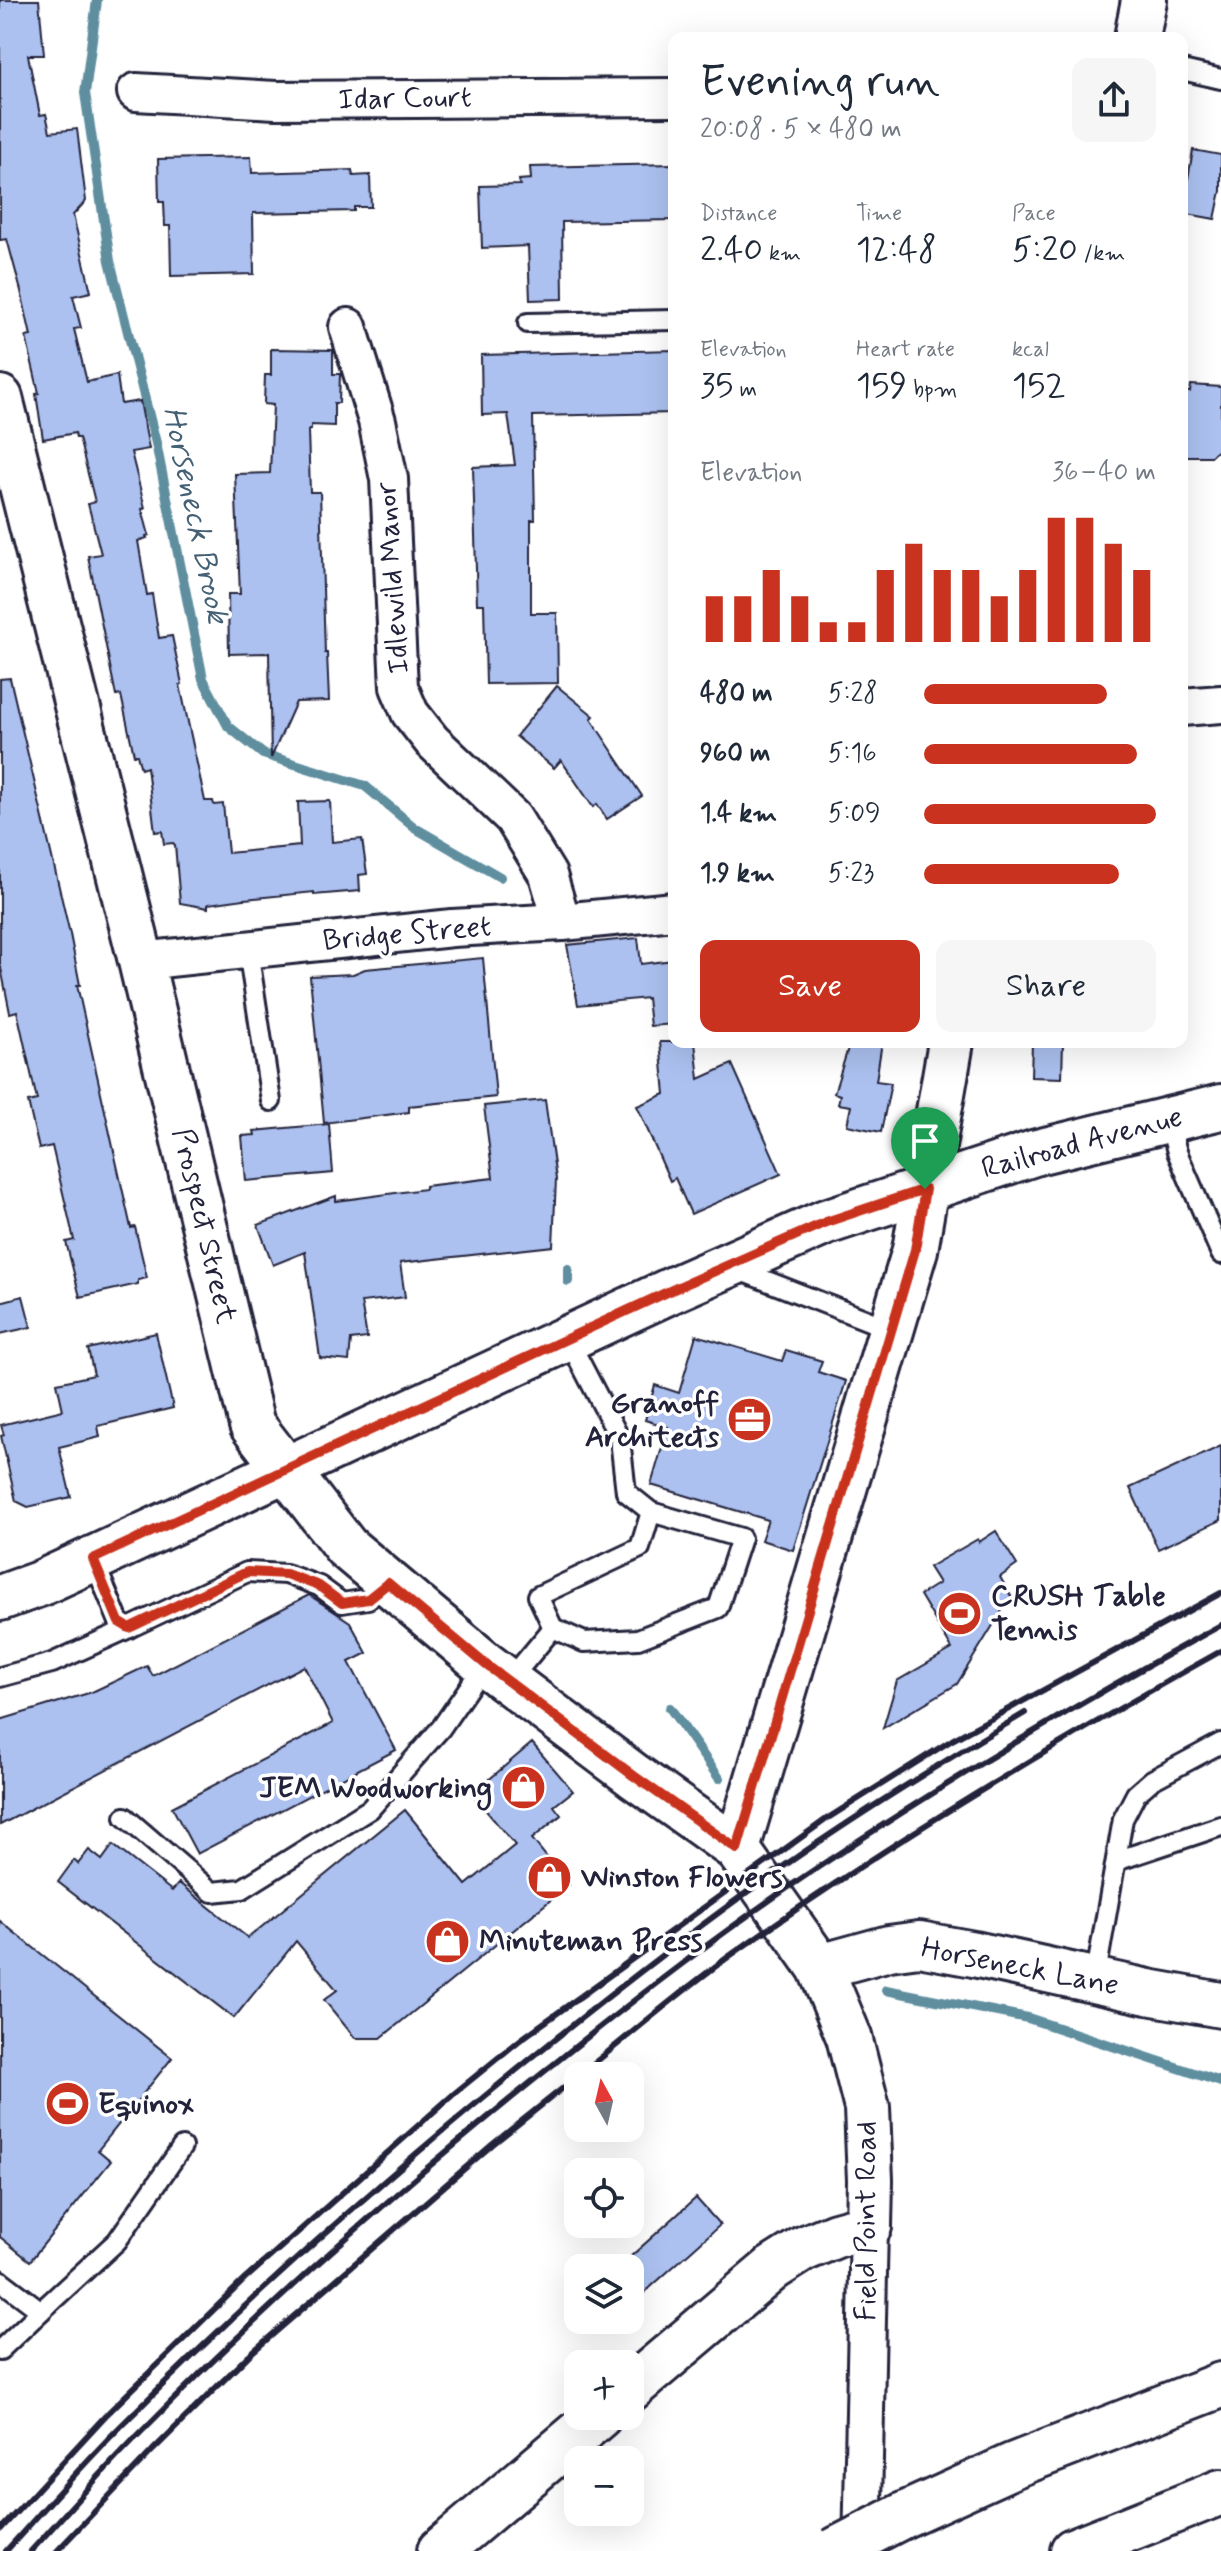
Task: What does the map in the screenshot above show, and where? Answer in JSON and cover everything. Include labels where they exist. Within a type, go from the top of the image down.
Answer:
[{"type":"main road","points":[[1138,32],[1144,0]]},
{"type":"main road","name":"Prospect Street","points":[[0,398],[141,961],[252,1425],[346,1547],[497,1673],[737,1849]]},
{"type":"main road","points":[[737,1849],[915,1250],[950,1048]]},
{"type":"main road","name":"Railroad Avenue","points":[[0,1598],[39,1584],[826,1222],[1037,1152],[1221,1107]]},
{"type":"main road","name":"Field Point Road","points":[[737,1849],[820,1967],[849,2037],[867,2108],[869,2226]]},
{"type":"main road","name":"Horseneck Lane","points":[[820,1967],[889,1948],[919,1944],[1221,2005]]},
{"type":"main road","points":[[644,2377],[773,2268],[803,2249],[869,2226]]},
{"type":"main road","points":[[834,2551],[1012,2466],[1221,2385]]},
{"type":"main road","points":[[440,2551],[583,2430]]},
{"type":"main road","points":[[1073,2551],[1221,2492]]},
{"type":"street","name":"Idar Court","points":[[136,92],[276,100],[668,97]]},
{"type":"street","name":"Idlewild Manor","points":[[348,327],[377,421],[389,479],[399,687],[410,713],[432,741],[513,818],[548,875],[562,922]]},
{"type":"street","points":[[1188,707],[1221,704]]},
{"type":"street","name":"Bridge Street","points":[[141,961],[452,928],[668,912]]},
{"type":"street","name":"Field Point Road","points":[[862,2551],[869,2226]]},
{"type":"lane","points":[[1188,71],[1221,79]]},
{"type":"lane","points":[[528,323],[668,320]]},
{"type":"lane","points":[[248,950],[271,1101]]},
{"type":"lane","points":[[1168,1118],[1177,1152],[1221,1254]]},
{"type":"lane","points":[[728,1265],[890,1329]]},
{"type":"lane","points":[[568,1339],[620,1439],[626,1492],[651,1512],[741,1538],[718,1608],[638,1639],[584,1642],[553,1628],[538,1596],[640,1548],[651,1512]]},
{"type":"lane","points":[[93,1559],[119,1622],[129,1628]]},
{"type":"lane","points":[[0,1677],[52,1663],[247,1572],[286,1574],[319,1586],[342,1603],[368,1599],[388,1583]]},
{"type":"lane","points":[[125,1817],[212,1892],[242,1889],[370,1809],[441,1728],[497,1673],[553,1628]]},
{"type":"lane","points":[[1095,1980],[1123,1819],[1136,1794],[1152,1780],[1221,1743]]},
{"type":"lane","points":[[1116,1861],[1221,1826]]},
{"type":"lane","points":[[0,2350],[117,2241],[182,2147]]},
{"type":"lane","points":[[0,2280],[41,2311]]},
{"type":"building","points":[[0,0],[39,0],[44,55],[28,55],[40,115],[46,114],[50,132],[77,129],[86,201],[73,215],[91,292],[73,296],[81,328],[74,329],[87,382],[117,375],[121,404],[140,401],[149,449],[131,452],[149,535],[138,541],[147,595],[152,594],[159,638],[172,636],[205,801],[213,801],[214,805],[223,804],[228,853],[300,846],[298,802],[330,801],[332,842],[362,839],[367,874],[359,875],[360,891],[244,899],[208,904],[208,908],[180,903],[175,845],[164,844],[162,831],[155,832],[147,767],[141,769],[137,755],[134,755],[121,695],[116,696],[88,556],[101,554],[88,504],[95,502],[79,438],[75,433],[43,439],[36,394],[39,393],[26,337],[31,336],[7,239],[0,240]]},
{"type":"building","points":[[1193,150],[1221,155],[1221,191],[1215,219],[1188,214],[1188,179]]},
{"type":"building","points":[[251,157],[252,173],[352,170],[353,176],[370,175],[371,207],[354,207],[354,211],[253,213],[254,274],[171,276],[170,226],[165,226],[164,202],[159,202],[158,159]]},
{"type":"building","points":[[668,164],[668,220],[562,222],[563,299],[530,300],[528,246],[482,248],[480,186],[520,185],[519,180],[531,179],[530,167]]},
{"type":"building","points":[[271,349],[333,350],[333,374],[340,374],[339,403],[334,403],[334,426],[311,425],[311,430],[308,430],[310,492],[320,492],[329,701],[296,702],[271,758],[269,653],[229,654],[228,594],[240,594],[235,474],[270,473],[273,405],[264,404],[265,375],[271,375]]},
{"type":"building","points":[[668,350],[668,413],[533,416],[535,520],[531,520],[531,613],[557,613],[558,683],[486,684],[484,604],[477,604],[473,467],[515,465],[508,414],[482,415],[481,355]]},
{"type":"building","points":[[1191,385],[1221,387],[1221,447],[1211,456],[1188,456]]},
{"type":"building","points":[[10,678],[70,934],[80,985],[77,985],[131,1228],[135,1227],[147,1278],[138,1280],[138,1284],[80,1297],[66,1242],[74,1240],[52,1146],[39,1149],[28,1102],[37,1100],[17,1011],[10,1013],[0,963],[0,679]]},
{"type":"building","points":[[557,686],[594,716],[591,719],[642,796],[607,819],[597,804],[593,807],[561,760],[554,768],[516,736]]},
{"type":"building","points":[[638,938],[641,964],[668,961],[668,1024],[650,1026],[647,998],[578,1005],[567,945]]},
{"type":"building","points":[[483,958],[496,1097],[409,1106],[409,1112],[324,1123],[310,976],[353,974],[365,969]]},
{"type":"building","points":[[660,1042],[668,1042],[668,1048],[696,1048],[699,1079],[732,1064],[781,1174],[691,1214],[675,1178],[670,1181],[637,1106],[665,1094]]},
{"type":"building","points":[[848,1048],[881,1048],[876,1081],[891,1083],[881,1132],[847,1125],[851,1106],[838,1104],[840,1095],[834,1093]]},
{"type":"building","points":[[1032,1048],[1063,1048],[1062,1078],[1031,1077]]},
{"type":"building","points":[[545,1100],[556,1179],[553,1246],[400,1263],[405,1297],[361,1302],[367,1338],[351,1340],[349,1361],[320,1358],[305,1252],[273,1265],[258,1225],[336,1196],[336,1201],[493,1178],[484,1106]]},
{"type":"building","points":[[329,1124],[333,1173],[246,1181],[242,1136],[255,1135],[254,1131]]},
{"type":"building","points":[[23,1296],[31,1327],[0,1334],[0,1302]]},
{"type":"building","points":[[156,1333],[173,1408],[98,1426],[100,1437],[59,1447],[71,1497],[28,1507],[16,1501],[1,1425],[63,1410],[57,1383],[94,1375],[88,1349]]},
{"type":"building","points":[[696,1335],[782,1361],[786,1350],[822,1361],[818,1372],[846,1381],[793,1550],[761,1540],[768,1520],[651,1485],[668,1427],[645,1420],[655,1385],[679,1393]]},
{"type":"building","points":[[1221,1446],[1221,1520],[1158,1549],[1130,1488]]},
{"type":"building","points":[[996,1531],[1017,1565],[1000,1577],[1011,1596],[957,1684],[883,1728],[897,1681],[952,1649],[920,1595],[939,1583],[929,1567]]},
{"type":"building","points":[[309,1595],[350,1622],[367,1653],[349,1662],[396,1750],[197,1854],[172,1807],[333,1723],[304,1666],[0,1825],[0,1720],[92,1692],[147,1666],[153,1676]]},
{"type":"building","points":[[532,1743],[573,1791],[554,1806],[561,1815],[532,1839],[569,1885],[381,2038],[355,2038],[324,2000],[337,1990],[296,1941],[234,2018],[58,1882],[74,1860],[78,1864],[89,1850],[102,1860],[113,1845],[172,1891],[179,1883],[248,1938],[405,1810],[466,1885],[515,1845],[472,1794]]},
{"type":"building","name":"Equinox","points":[[0,1921],[172,2058],[98,2150],[111,2161],[30,2261],[0,2237]]},
{"type":"building","points":[[696,2198],[720,2225],[644,2293],[644,2254],[633,2254]]},
{"type":"waterway","name":"Horseneck Brook","points":[[97,0],[85,93],[110,261],[156,443],[203,679],[228,726],[263,754],[365,786],[415,828],[500,877]]},
{"type":"waterway","name":"Horseneck Brook","points":[[568,1269],[568,1281]]},
{"type":"waterway","name":"Horseneck Brook","points":[[670,1708],[719,1778]]},
{"type":"waterway","name":"Horseneck Brook","points":[[886,1990],[1028,2018],[1221,2082]]},
{"type":"railway","points":[[0,2530],[107,2414],[245,2279],[456,2092],[520,2040],[828,1818],[952,1740],[1221,1593]]},
{"type":"railway","points":[[31,2551],[140,2433],[292,2287],[451,2148],[626,2007],[794,1883],[925,1798],[1022,1738],[1221,1625]]},
{"type":"railway","points":[[595,2062],[711,1969],[850,1873],[1034,1759],[1221,1651]]},
{"type":"railway","points":[[6,2551],[112,2435],[178,2369],[334,2225],[495,2088],[714,1916],[893,1793],[1025,1713]]},
{"type":"railway","points":[[57,2551],[249,2355],[493,2144],[564,2087]]},
{"type":"place","name":"Granoff Architects","points":[[750,1420]]},
{"type":"place","name":"CRUSH Table Tennis","points":[[960,1613]]},
{"type":"place","name":"JEM Woodworking","points":[[523,1788]]},
{"type":"place","name":"Winston Flowers","points":[[550,1877]]},
{"type":"place","name":"Minuteman Press","points":[[448,1941]]},
{"type":"place","name":"Equinox","points":[[67,2104]]},
{"type":"route","points":[[925,1189],[915,1250],[737,1849],[485,1664],[388,1583],[368,1599],[342,1603],[319,1586],[286,1574],[247,1572],[129,1628],[119,1622],[93,1559],[674,1289],[826,1222],[925,1189]]}]
